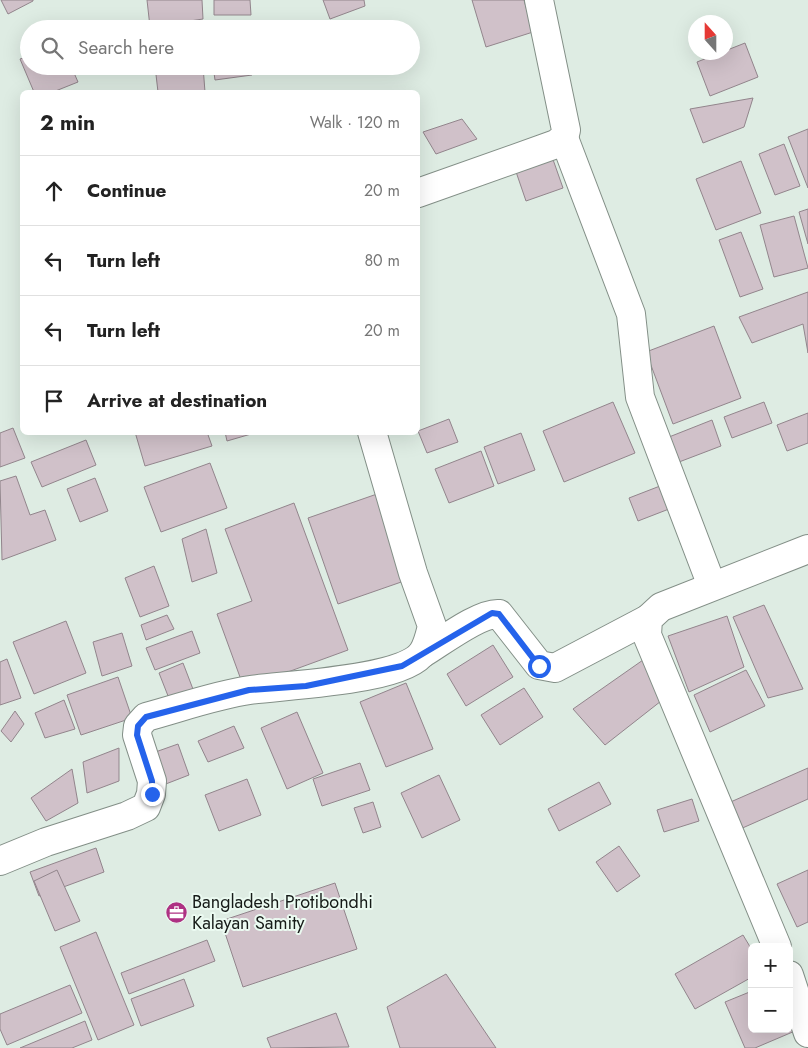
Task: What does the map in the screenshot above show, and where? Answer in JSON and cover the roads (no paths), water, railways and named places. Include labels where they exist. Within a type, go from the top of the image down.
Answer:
[{"type":"street","points":[[538,0],[566,130],[564,138],[631,314],[640,397],[712,586]]},
{"type":"street","points":[[420,193],[556,144],[564,138]]},
{"type":"street","points":[[373,435],[413,573],[432,626],[423,653]]},
{"type":"street","points":[[0,861],[46,842],[127,816],[146,806],[152,794],[152,781],[137,735],[138,726],[146,717],[249,690],[306,686],[367,675],[402,666],[492,613],[499,614],[539,666],[555,668],[648,619],[661,607],[808,548]]},
{"type":"street","points":[[648,619],[647,635],[776,943]]},
{"type":"street","points":[[793,987],[808,1033]]},
{"type":"place","name":"Bangladesh Protibondhi Kalayan Samity","points":[[176,912]]}]
